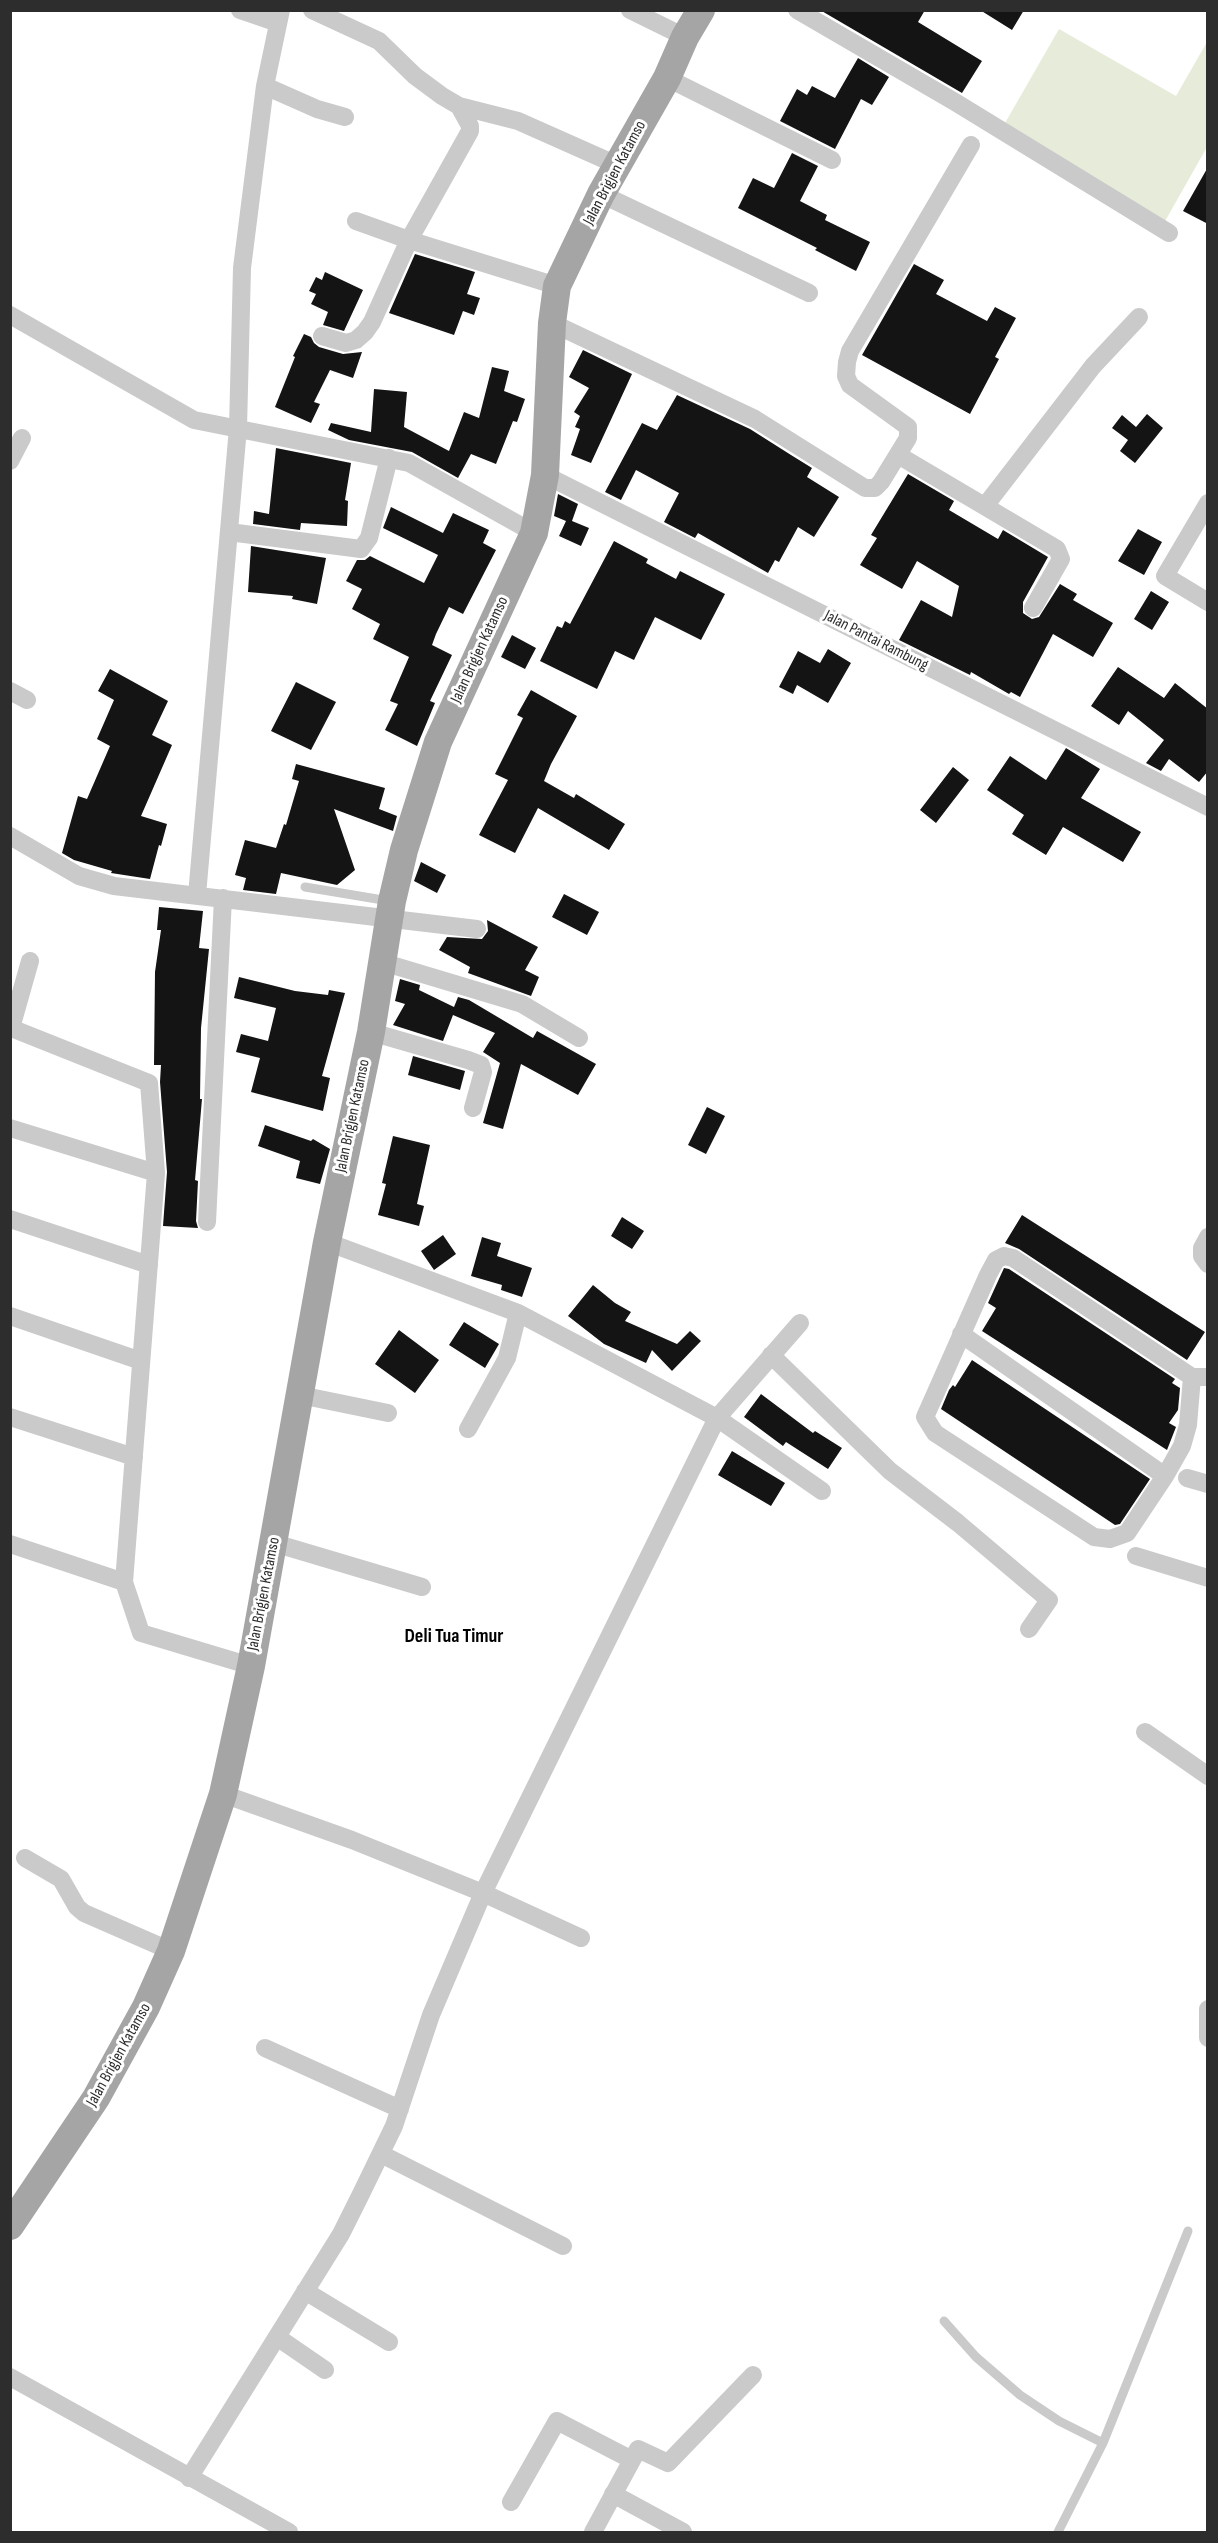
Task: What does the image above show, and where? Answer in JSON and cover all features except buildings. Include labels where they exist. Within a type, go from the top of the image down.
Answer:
[{"type":"main road","name":"Jalan Brigjen Katamso","points":[[10,2226],[96,2098],[146,2007],[171,1951],[223,1794],[251,1666],[327,1242],[371,1032],[391,910],[404,850],[438,742],[534,533],[545,475],[552,323],[557,286],[601,194],[667,78],[701,10]]},
{"type":"street","points":[[197,895],[238,428],[242,268],[264,86],[280,17],[240,10]]},
{"type":"street","points":[[312,10],[379,41],[415,76],[459,106],[518,121],[617,165]]},
{"type":"street","points":[[630,10],[685,38]]},
{"type":"street","points":[[797,10],[955,102],[1169,233]]},
{"type":"street","points":[[667,78],[832,160]]},
{"type":"street","points":[[264,86],[316,109],[345,117]]},
{"type":"street","points":[[322,336],[346,343],[356,340],[372,322],[409,240],[470,131],[470,126],[459,106]]},
{"type":"street","points":[[552,323],[754,419],[865,488],[875,488],[908,438],[908,427],[850,385],[846,375],[850,351],[971,145]]},
{"type":"street","points":[[601,194],[809,293]]},
{"type":"street","points":[[356,221],[557,286]]},
{"type":"street","points":[[10,315],[194,420],[409,463],[534,533]]},
{"type":"street","points":[[985,506],[1093,366],[1140,317]]},
{"type":"street","points":[[10,461],[22,438]]},
{"type":"street","points":[[898,455],[1044,541],[1060,553],[1060,559],[1033,608]]},
{"type":"street","points":[[229,532],[361,549],[369,538],[389,458]]},
{"type":"street","name":"Jalan Pantai Rambung","points":[[545,475],[1208,807]]},
{"type":"street","points":[[1208,503],[1165,576],[1208,602]]},
{"type":"street","points":[[10,691],[27,700]]},
{"type":"street","points":[[10,836],[79,876],[114,886],[223,898],[391,910],[477,929]]},
{"type":"street","points":[[207,1222],[223,898]]},
{"type":"street","points":[[30,961],[11,1028],[148,1083],[156,1173],[124,1582],[141,1633],[251,1666]]},
{"type":"street","points":[[382,962],[522,1004],[579,1038]]},
{"type":"street","points":[[371,1032],[480,1065],[483,1072],[473,1108]]},
{"type":"street","points":[[10,1128],[156,1173]]},
{"type":"street","points":[[10,1219],[149,1265]]},
{"type":"street","points":[[1208,1237],[1202,1248],[1202,1257],[1208,1264]]},
{"type":"street","points":[[327,1242],[518,1313],[717,1419],[822,1491]]},
{"type":"street","points":[[1004,1256],[1013,1258],[1199,1377],[1182,1446],[1165,1476],[1126,1533],[1110,1539],[1094,1537],[935,1434],[926,1417],[962,1334],[992,1267],[996,1260],[1004,1256]]},
{"type":"street","points":[[468,1429],[507,1358],[518,1313]]},
{"type":"street","points":[[10,1316],[141,1361]]},
{"type":"street","points":[[189,2478],[340,2234],[381,2154],[400,2109],[431,2015],[483,1893],[717,1419],[800,1323]]},
{"type":"street","points":[[962,1334],[1165,1476]]},
{"type":"street","points":[[771,1355],[890,1471],[958,1523],[1049,1600],[1029,1629]]},
{"type":"street","points":[[300,1395],[388,1413]]},
{"type":"street","points":[[10,1417],[134,1457]]},
{"type":"street","points":[[1187,1478],[1208,1484]]},
{"type":"street","points":[[274,1543],[422,1587]]},
{"type":"street","points":[[10,1544],[124,1582]]},
{"type":"street","points":[[1136,1556],[1208,1578]]},
{"type":"street","points":[[1145,1732],[1208,1776]]},
{"type":"street","points":[[223,1794],[352,1840],[483,1893],[581,1938]]},
{"type":"street","points":[[25,1858],[61,1879],[77,1906],[84,1913],[171,1951]]},
{"type":"street","points":[[1208,2009],[1208,2038]]},
{"type":"street","points":[[265,2048],[400,2109]]},
{"type":"street","points":[[381,2154],[563,2246]]},
{"type":"street","points":[[305,2291],[389,2342]]},
{"type":"street","points":[[277,2337],[325,2370]]},
{"type":"street","points":[[592,2532],[638,2449],[668,2463],[753,2375]]},
{"type":"street","points":[[10,2377],[289,2532]]},
{"type":"street","points":[[511,2502],[557,2421],[632,2460]]},
{"type":"street","points":[[613,2494],[683,2532]]},
{"type":"lane","points":[[305,887],[391,910]]},
{"type":"lane","points":[[1058,2532],[1103,2443],[1188,2231]]},
{"type":"lane","points":[[944,2321],[976,2357],[1020,2395],[1059,2421],[1103,2443]]},
{"type":"green space","points":[[1059,29],[1176,96],[1207,42],[1207,147],[1164,223],[1001,130]]},
{"type":"district","name":"Deli Tua Timur","points":[[454,1637]]}]
